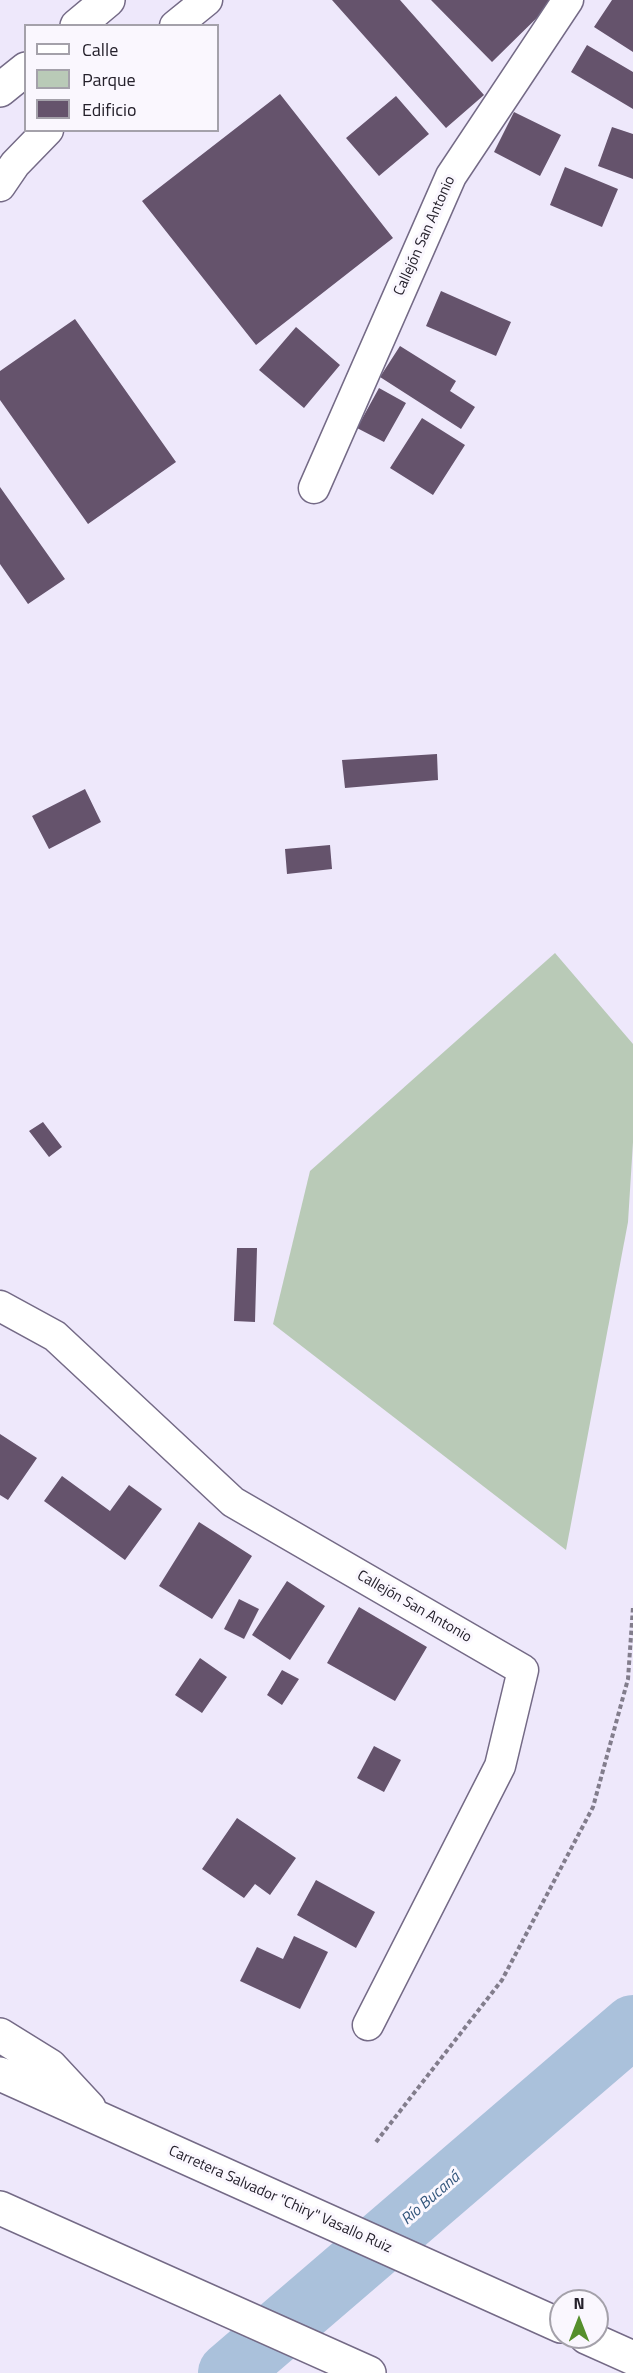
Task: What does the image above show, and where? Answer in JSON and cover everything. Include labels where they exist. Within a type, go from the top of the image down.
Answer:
[{"type":"main road","points":[[79,24],[108,0]]},
{"type":"main road","points":[[0,90],[24,71]]},
{"type":"main road","points":[[0,2035],[50,2066],[98,2118]]},
{"type":"main road","name":"Carretera Salvador \"Chiry\" Vasallo Ruiz","points":[[0,2074],[549,2321]]},
{"type":"main road","points":[[0,2208],[369,2373]]},
{"type":"main road","points":[[609,2347],[633,2358]]},
{"type":"street","points":[[177,24],[207,0]]},
{"type":"street","name":"Callejón San Antonio","points":[[314,488],[451,176],[568,0]]},
{"type":"street","points":[[0,186],[15,164],[46,132]]},
{"type":"street","name":"Callejón San Antonio","points":[[0,1306],[55,1336],[233,1502],[523,1670],[500,1766],[368,2025]]},
{"type":"path","points":[[376,2142],[502,1980],[593,1807],[628,1679],[633,1608]]},
{"type":"green space","points":[[555,953],[633,1044],[633,1142],[628,1222],[566,1550],[273,1324],[310,1171]]},
{"type":"building","points":[[332,0],[400,0],[484,95],[446,128]]},
{"type":"building","points":[[431,0],[555,0],[492,62]]},
{"type":"building","points":[[612,0],[633,0],[633,52],[594,27]]},
{"type":"building","points":[[587,45],[633,72],[633,109],[571,72]]},
{"type":"building","points":[[280,94],[393,238],[256,345],[142,201]]},
{"type":"building","points":[[396,96],[429,134],[379,176],[346,138]]},
{"type":"building","points":[[514,112],[561,135],[540,176],[494,152]]},
{"type":"building","points":[[612,127],[633,134],[633,179],[598,166]]},
{"type":"building","points":[[565,167],[618,189],[602,227],[550,205]]},
{"type":"building","points":[[441,291],[511,322],[496,356],[426,326]]},
{"type":"building","points":[[75,319],[176,462],[88,524],[0,400],[0,371]]},
{"type":"building","points":[[296,327],[340,365],[304,408],[259,370]]},
{"type":"building","points":[[400,346],[456,381],[450,391],[475,407],[461,429],[380,377]]},
{"type":"building","points":[[379,388],[406,403],[384,442],[357,428]]},
{"type":"building","points":[[422,418],[465,445],[433,495],[390,468]]},
{"type":"building","points":[[0,487],[65,579],[28,604],[0,564]]},
{"type":"building","points":[[437,754],[438,780],[345,788],[342,760]]},
{"type":"building","points":[[85,789],[101,822],[49,849],[32,816]]},
{"type":"building","points":[[330,845],[332,869],[287,874],[285,849]]},
{"type":"building","points":[[43,1122],[62,1147],[49,1157],[29,1131]]},
{"type":"building","points":[[237,1248],[257,1248],[255,1322],[234,1321]]},
{"type":"building","points":[[0,1434],[37,1458],[8,1500],[0,1495]]},
{"type":"building","points":[[62,1476],[110,1511],[129,1485],[162,1509],[125,1560],[44,1501]]},
{"type":"building","points":[[199,1522],[252,1556],[212,1619],[159,1586]]},
{"type":"building","points":[[287,1581],[325,1606],[290,1660],[252,1635]]},
{"type":"building","points":[[239,1599],[259,1609],[244,1639],[224,1629]]},
{"type":"building","points":[[359,1607],[427,1647],[395,1701],[327,1663]]},
{"type":"building","points":[[200,1658],[227,1677],[202,1713],[175,1695]]},
{"type":"building","points":[[282,1670],[299,1679],[282,1705],[267,1695]]},
{"type":"building","points":[[374,1746],[401,1760],[384,1792],[357,1778]]},
{"type":"building","points":[[237,1818],[296,1858],[270,1895],[255,1884],[244,1898],[202,1869]]},
{"type":"building","points":[[316,1880],[375,1912],[356,1948],[297,1915]]},
{"type":"building","points":[[294,1936],[328,1952],[300,2009],[240,1981],[257,1947],[283,1959]]},
{"type":"waterway","name":"Río Bucaná","points":[[229,2373],[633,2026]]}]
